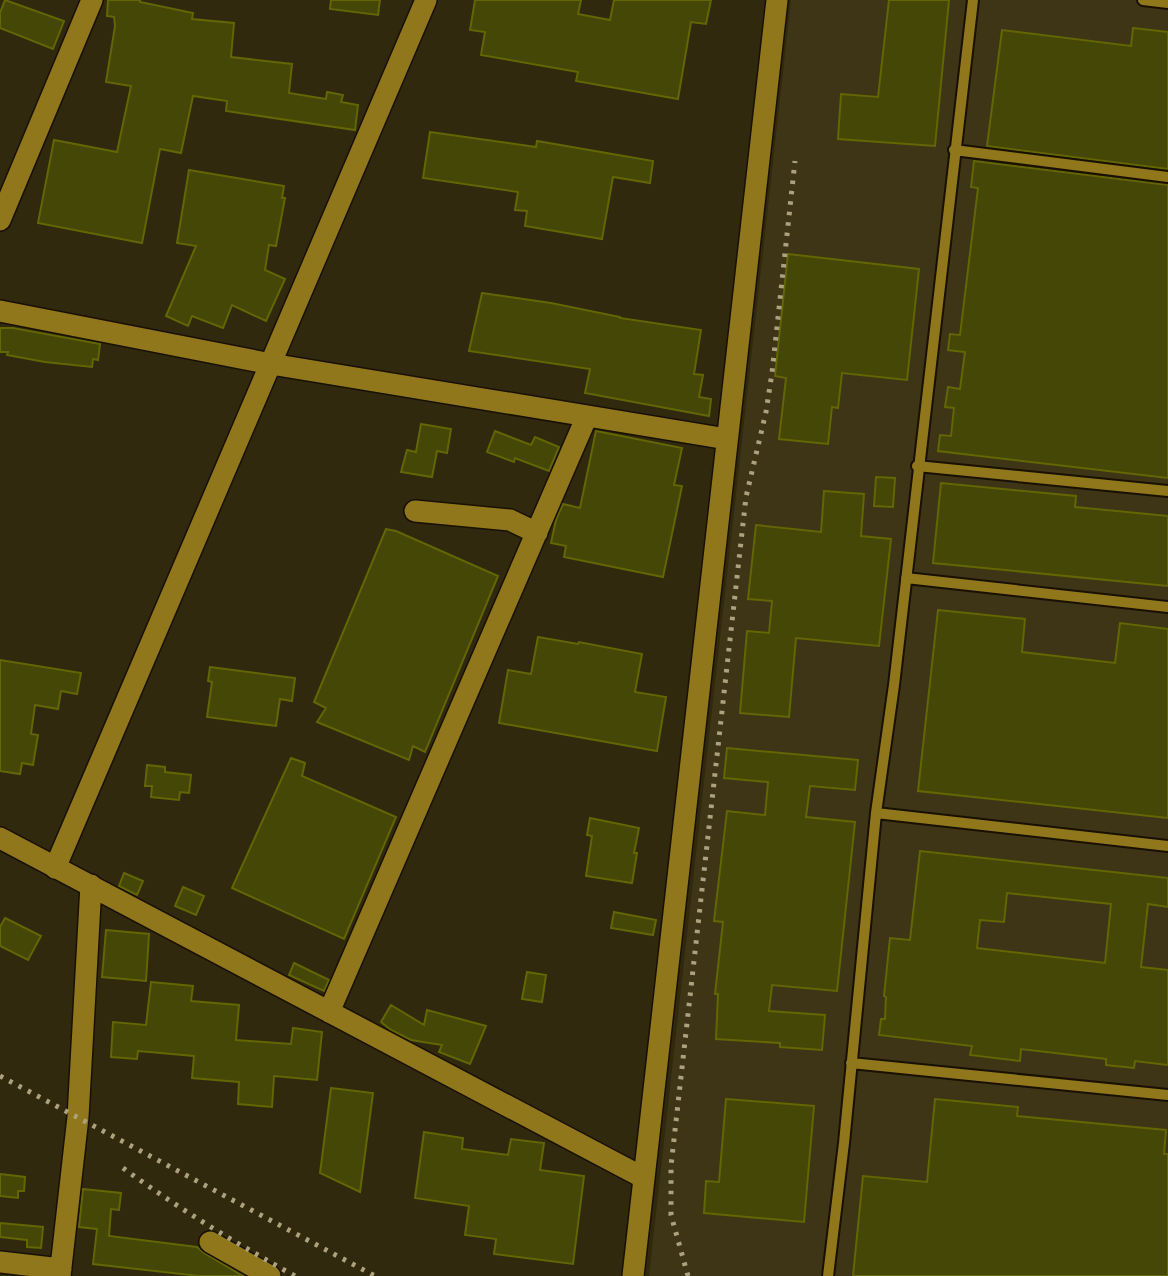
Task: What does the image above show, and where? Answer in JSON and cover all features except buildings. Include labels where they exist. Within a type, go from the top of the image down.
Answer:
[{"type":"street","points":[[0,220],[92,0]]},
{"type":"street","points":[[55,867],[426,0]]},
{"type":"street","points":[[633,1276],[777,0]]},
{"type":"street","points":[[0,311],[271,365],[727,439]]},
{"type":"street","points":[[328,1012],[587,416]]},
{"type":"street","points":[[415,511],[510,520],[537,533]]},
{"type":"street","points":[[0,838],[644,1178]]},
{"type":"street","points":[[0,1262],[60,1272],[78,1118],[91,886]]},
{"type":"street","points":[[210,1242],[270,1276]]},
{"type":"lane","points":[[828,1276],[876,813],[973,0]]},
{"type":"lane","points":[[1143,0],[1168,3]]},
{"type":"lane","points":[[954,150],[1168,177]]},
{"type":"lane","points":[[918,466],[1168,491]]},
{"type":"lane","points":[[906,578],[1168,607]]},
{"type":"lane","points":[[876,813],[1168,846]]},
{"type":"lane","points":[[851,1063],[1168,1095]]},
{"type":"shaded area","points":[[791,0],[1168,0],[1168,1276],[649,1276]]},
{"type":"railway","points":[[688,1276],[671,1215],[671,1166],[746,497],[766,412],[772,373],[795,161]]},
{"type":"railway","points":[[0,1076],[375,1276]]},
{"type":"railway","points":[[123,1168],[207,1225],[295,1276]]}]
